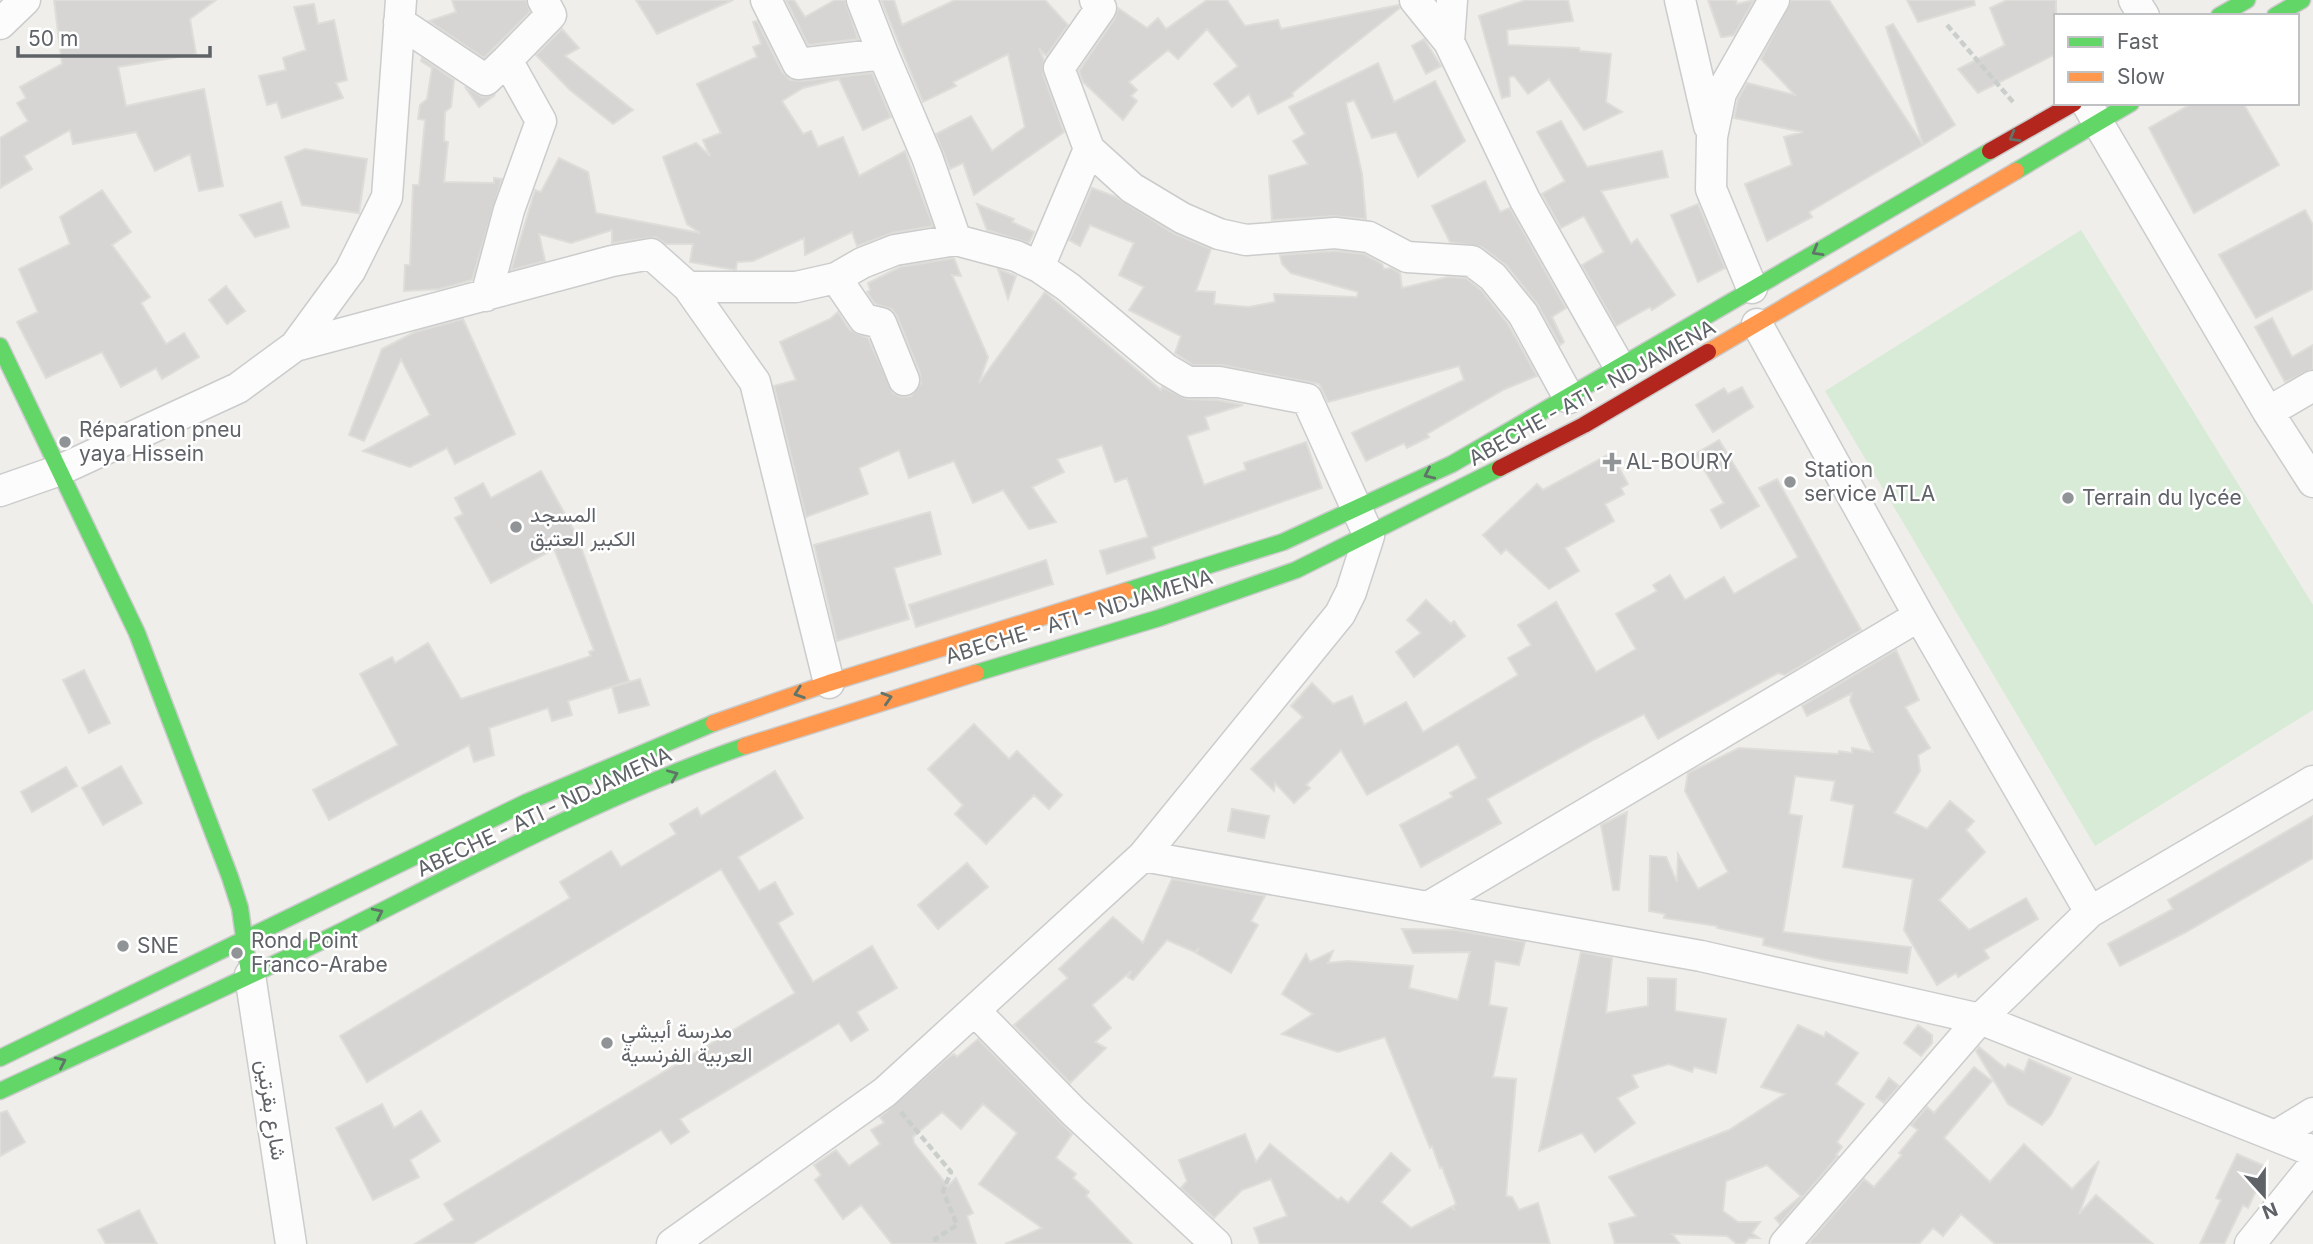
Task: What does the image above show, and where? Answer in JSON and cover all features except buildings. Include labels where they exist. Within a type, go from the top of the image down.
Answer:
[{"type":"main road","points":[[2222,14],[2247,0]]},
{"type":"main road","points":[[2278,14],[2302,0]]},
{"type":"main road","name":"ABECHE - ATI - NDJAMENA","points":[[0,1058],[527,802],[697,729],[829,683],[1271,546],[1357,508],[1452,464],[1569,398],[1752,288],[2071,105]]},
{"type":"main road","name":"ABECHE - ATI - NDJAMENA","points":[[0,1091],[250,975],[538,833],[709,759],[890,698],[1159,618],[1296,570],[1369,536],[1584,425],[1757,324],[2094,113],[2123,105]]},
{"type":"main road","points":[[0,346],[137,633],[230,877],[245,938],[250,975]]},
{"type":"street","points":[[0,24],[25,0]]},
{"type":"street","points":[[400,11],[486,80],[551,15],[543,0]]},
{"type":"street","points":[[766,0],[797,64],[883,54]]},
{"type":"street","points":[[862,0],[927,157],[956,240]]},
{"type":"street","points":[[1095,0],[1101,8],[1059,68],[1088,149],[1132,188],[1182,218],[1219,234],[1246,240],[1335,233],[1368,237],[1398,249],[1407,257],[1472,261],[1493,276],[1523,314],[1569,398]]},
{"type":"street","points":[[1415,0],[1449,42],[1525,200],[1619,366]]},
{"type":"street","points":[[1449,42],[1452,0]]},
{"type":"street","points":[[1680,0],[1712,137]]},
{"type":"street","points":[[1752,288],[1711,189],[1712,137],[1721,93],[1774,0]]},
{"type":"street","points":[[0,491],[60,470],[238,388],[295,346],[350,271],[387,197],[400,11]]},
{"type":"street","points":[[486,296],[509,210],[541,121],[507,60]]},
{"type":"street","points":[[2094,113],[2268,412],[2313,482]]},
{"type":"street","points":[[1039,267],[1088,149]]},
{"type":"street","points":[[673,1244],[885,1092],[1143,856],[1340,614],[1352,592],[1369,536],[1307,399],[1219,382],[1188,382],[1166,369],[1068,287],[1039,267],[1016,256],[956,240],[895,250],[862,263],[836,278],[796,287],[688,287]]},
{"type":"street","points":[[295,346],[612,261],[651,254],[688,287],[755,382],[829,683]]},
{"type":"street","points":[[836,278],[864,318],[881,323],[904,380]]},
{"type":"street","points":[[1757,324],[1919,616],[2090,912]]},
{"type":"street","points":[[2268,412],[2313,386]]},
{"type":"street","points":[[1430,906],[1919,616]]},
{"type":"street","points":[[1784,1244],[1980,1019],[2090,912],[2313,781]]},
{"type":"street","points":[[1143,856],[1701,956],[1980,1019],[2313,1151]]},
{"type":"street","name":"شارع بقرتين","points":[[250,975],[291,1244]]},
{"type":"street","points":[[975,1011],[1074,1112],[1216,1244]]},
{"type":"street","points":[[2277,1135],[2313,1113]]},
{"type":"street","points":[[2250,1244],[2313,1166]]},
{"type":"path","points":[[1947,25],[2034,126]]},
{"type":"path","points":[[885,1092],[951,1172],[943,1191],[957,1224],[935,1240],[938,1244]]},
{"type":"green space","name":"Terrain du lycée","points":[[2081,230],[2313,605],[2313,710],[2095,846],[1825,391]]},
{"type":"traffic: fast","points":[[2222,14],[2247,0]]},
{"type":"traffic: fast","points":[[2278,14],[2302,0]]},
{"type":"traffic: fast","points":[[2016,171],[2128,105]]},
{"type":"traffic: fast","points":[[1126,591],[1283,542],[1452,464],[1990,151]]},
{"type":"traffic: fast","points":[[0,346],[137,633],[230,877],[240,908],[249,973]]},
{"type":"traffic: fast","points":[[976,673],[1159,618],[1296,570],[1500,468]]},
{"type":"traffic: fast","points":[[0,1058],[527,802],[714,723]]},
{"type":"traffic: fast","points":[[0,1091],[294,954],[589,809],[692,765],[745,746]]},
{"type":"traffic: slow","points":[[1708,352],[2016,171]]},
{"type":"traffic: slow","points":[[714,723],[829,683],[1126,591]]},
{"type":"traffic: slow","points":[[745,746],[976,673]]},
{"type":"traffic: jam","points":[[1990,151],[2070,105]]},
{"type":"traffic: jam","points":[[1500,468],[1584,425],[1708,352]]},
{"type":"place","name":"Réparation pneu yaya Hissein","points":[[65,442]]},
{"type":"place","name":"AL-BOURY","points":[[1612,462]]},
{"type":"place","name":"Station service ATLA","points":[[1790,482]]},
{"type":"place","name":"Terrain du lycée","points":[[2068,498]]},
{"type":"place","name":"المسجد الكبير العتيق","points":[[516,527]]},
{"type":"place","name":"SNE","points":[[123,946]]},
{"type":"place","name":"Rond Point Franco-Arabe","points":[[237,953]]},
{"type":"place","name":"مدرسة أبيشي العربية الفرنسية","points":[[607,1043]]}]
